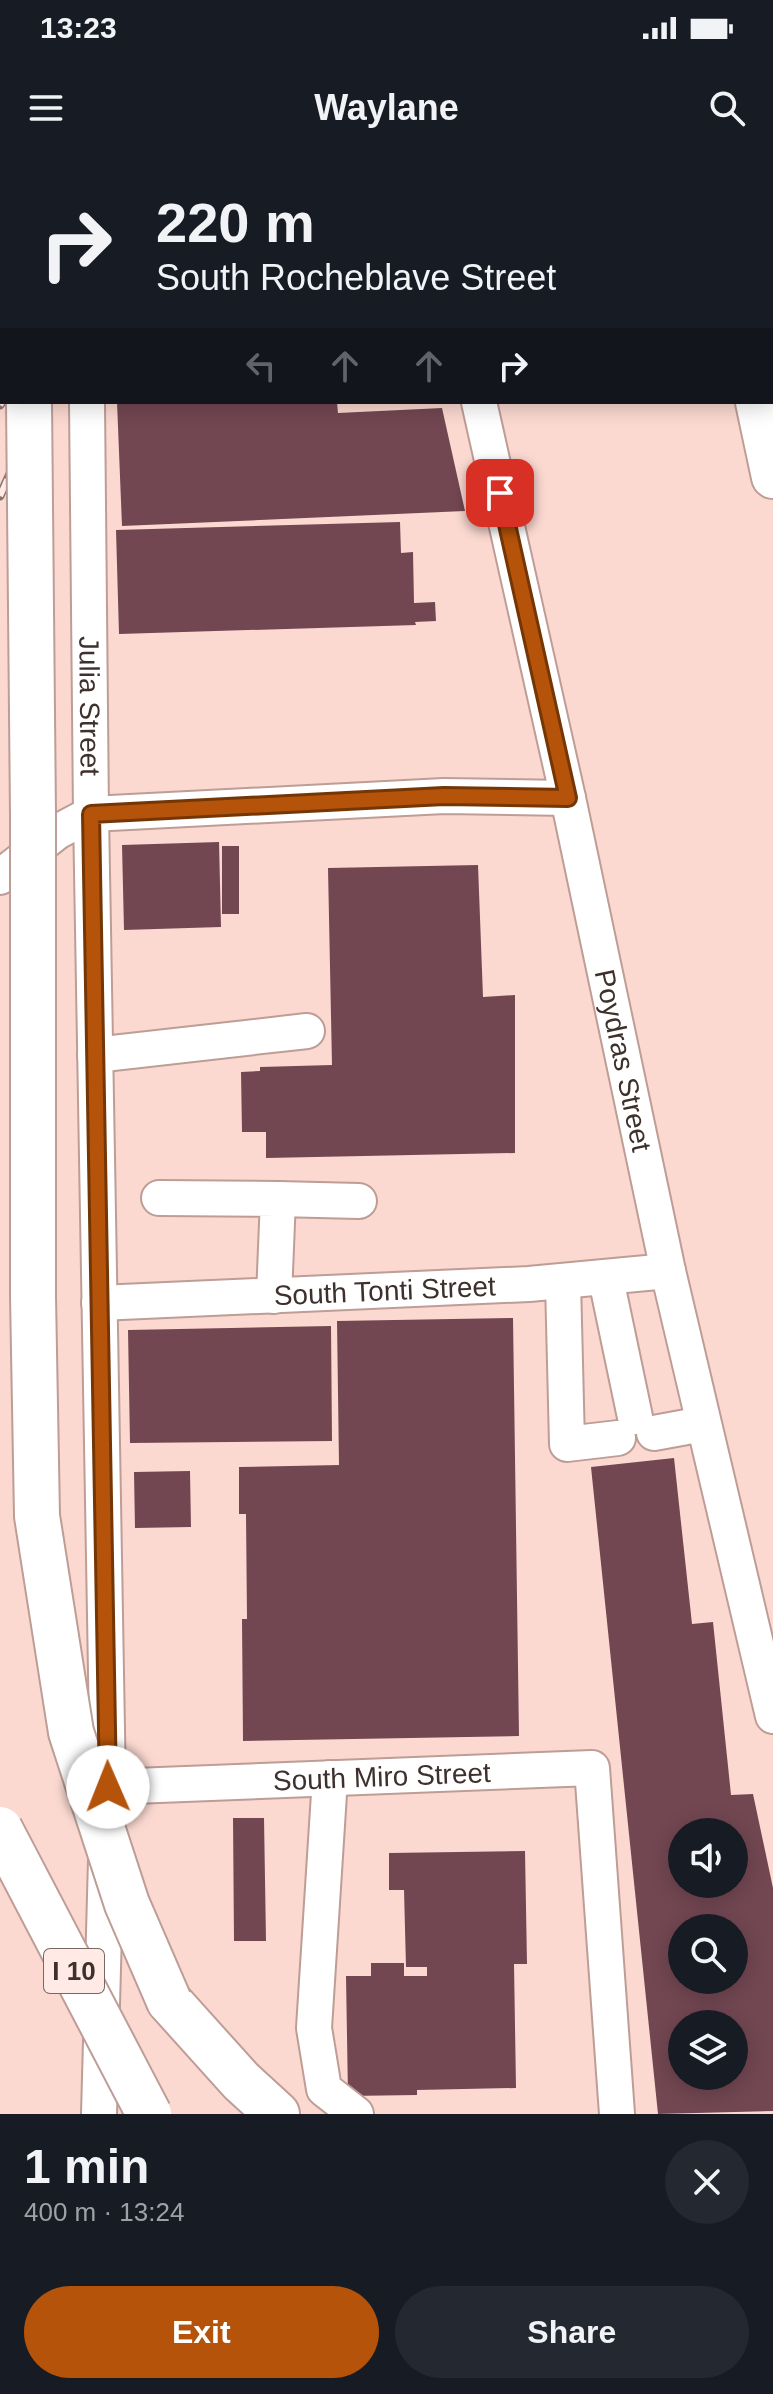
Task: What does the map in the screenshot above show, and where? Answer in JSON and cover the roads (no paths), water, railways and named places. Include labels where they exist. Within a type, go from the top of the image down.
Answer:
[{"type":"highway","name":"I 10","points":[[29,404],[37,1516],[71,1732],[127,1904],[169,2001],[229,2114]]},
{"type":"highway","name":"I 10","points":[[0,1829],[149,2114]]},
{"type":"highway","points":[[169,2001],[241,2081],[277,2114]]},
{"type":"main road","points":[[757,404],[773,477]]},
{"type":"street","name":"Julia Street","points":[[87,404],[108,1787],[99,2114]]},
{"type":"street","name":"Poydras Street","points":[[479,404],[568,798],[668,1271],[773,1716]]},
{"type":"street","points":[[0,877],[57,832],[91,814],[444,796],[568,798]]},
{"type":"street","points":[[95,1055],[307,1031]]},
{"type":"street","points":[[159,1198],[359,1201]]},
{"type":"street","points":[[274,1296],[278,1199]]},
{"type":"street","name":"South Tonti Street","points":[[99,1303],[563,1282],[668,1271]]},
{"type":"street","points":[[606,1279],[636,1429]]},
{"type":"street","points":[[563,1282],[567,1444],[636,1429],[703,1424]]},
{"type":"street","name":"South Miro Street","points":[[108,1787],[592,1768],[617,2114]]},
{"type":"street","points":[[330,1778],[314,2028],[324,2089],[356,2114]]},
{"type":"railway","points":[[0,496],[41,404]]}]
